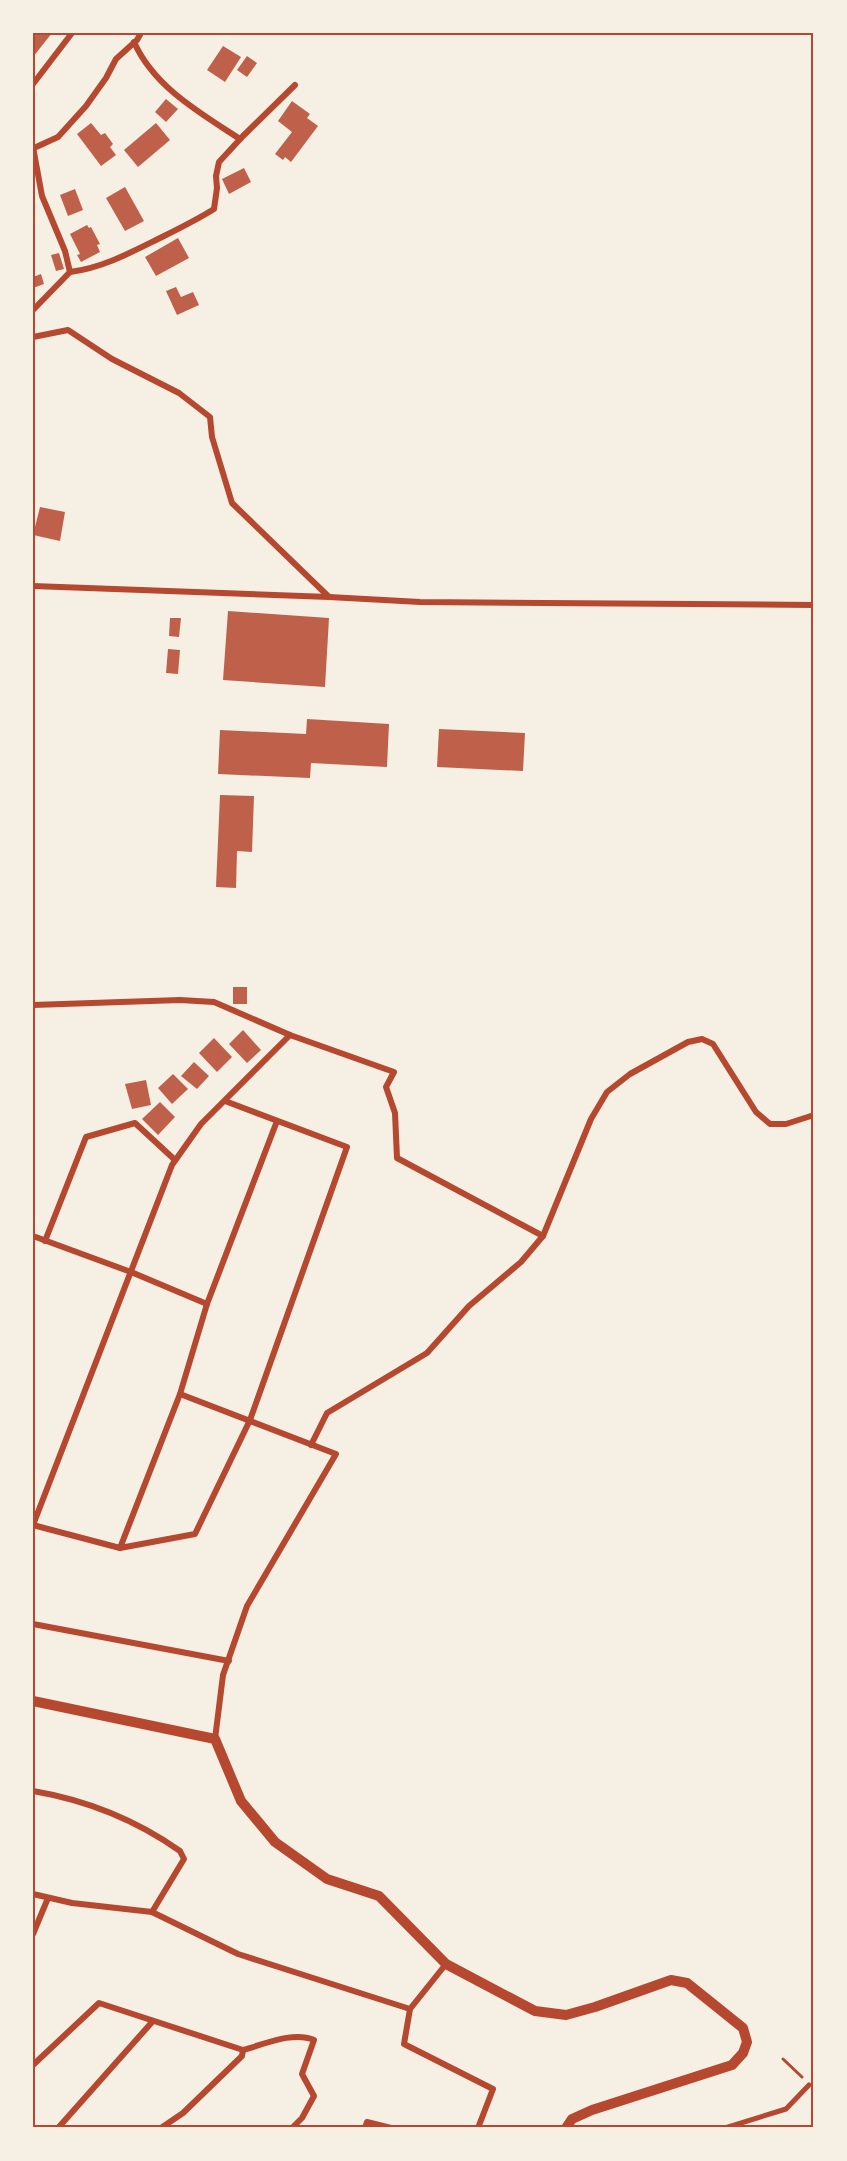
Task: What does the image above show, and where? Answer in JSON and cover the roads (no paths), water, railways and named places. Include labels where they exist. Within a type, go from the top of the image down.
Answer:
[{"type":"street","points":[[33,84],[72,33]]},
{"type":"street","points":[[70,272],[65,251],[42,196],[33,148],[58,137],[86,106],[116,59],[141,33]]},
{"type":"street","points":[[134,42],[149,68],[176,95],[240,139]]},
{"type":"street","points":[[33,310],[70,272],[91,270],[126,255],[214,209],[219,162],[295,85]]},
{"type":"street","points":[[33,337],[68,330],[111,358],[179,393],[210,417],[212,437],[232,503],[329,597]]},
{"type":"street","points":[[33,586],[420,602],[814,604]]},
{"type":"street","points":[[33,1005],[180,1000],[214,1002],[290,1035],[394,1072],[386,1087],[395,1113],[398,1158],[543,1236]]},
{"type":"street","points":[[225,1101],[347,1147],[250,1420],[195,1534],[120,1548],[33,1525],[175,1160],[201,1124],[290,1035]]},
{"type":"street","points":[[311,1445],[327,1413],[428,1353],[468,1306],[520,1262],[543,1236],[591,1119],[608,1092],[630,1074],[688,1042],[702,1039],[713,1044],[756,1112],[770,1124],[786,1124],[814,1115]]},
{"type":"street","points":[[120,1548],[180,1394],[207,1304],[277,1121]]},
{"type":"street","points":[[45,1241],[86,1137],[135,1123],[175,1160]]},
{"type":"street","points":[[33,1236],[131,1272],[207,1304]]},
{"type":"street","points":[[180,1394],[336,1454],[248,1606],[223,1675],[215,1739],[241,1801],[275,1842],[327,1879],[379,1896],[446,1964],[535,2011],[566,2014],[595,2007],[671,1980],[687,1983],[742,2028],[747,2042],[743,2053],[732,2065],[592,2110],[572,2120],[566,2128]]},
{"type":"street","points":[[33,1624],[228,1661]]},
{"type":"street","points":[[33,1701],[215,1739]]},
{"type":"street","points":[[33,1791],[113,1812],[180,1851],[184,1859],[152,1912]]},
{"type":"street","points":[[33,1894],[72,1903],[152,1912],[238,1954],[410,2009]]},
{"type":"street","points":[[33,1934],[48,1898]]},
{"type":"street","points":[[446,1964],[410,2009],[404,2044],[493,2089],[478,2128]]},
{"type":"street","points":[[33,2065],[99,2003],[243,2050],[281,2039],[306,2036],[314,2040],[302,2074],[314,2096],[302,2118],[292,2128]]},
{"type":"street","points":[[58,2128],[153,2021]]},
{"type":"street","points":[[161,2128],[183,2113],[242,2056],[243,2050]]},
{"type":"street","points":[[725,2128],[786,2109],[809,2085]]},
{"type":"street","points":[[365,2128],[367,2122],[391,2128]]}]
